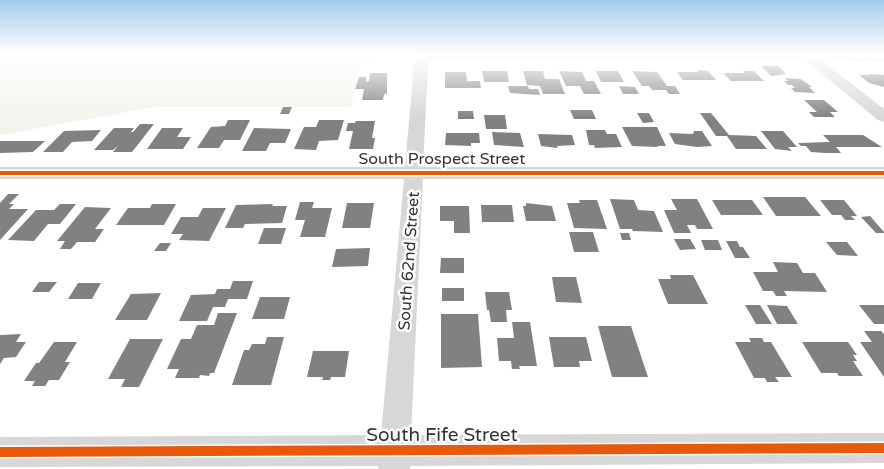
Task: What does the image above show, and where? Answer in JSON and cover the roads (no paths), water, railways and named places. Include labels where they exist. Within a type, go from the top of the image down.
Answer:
[{"type":"street","name":"South 62nd Street","points":[[394,460],[420,75]]},
{"type":"street","points":[[832,75],[884,117]]},
{"type":"street","name":"South Prospect Street","points":[[0,173],[884,173]]},
{"type":"street","name":"South Fife Street","points":[[0,452],[394,460],[884,448]]}]
